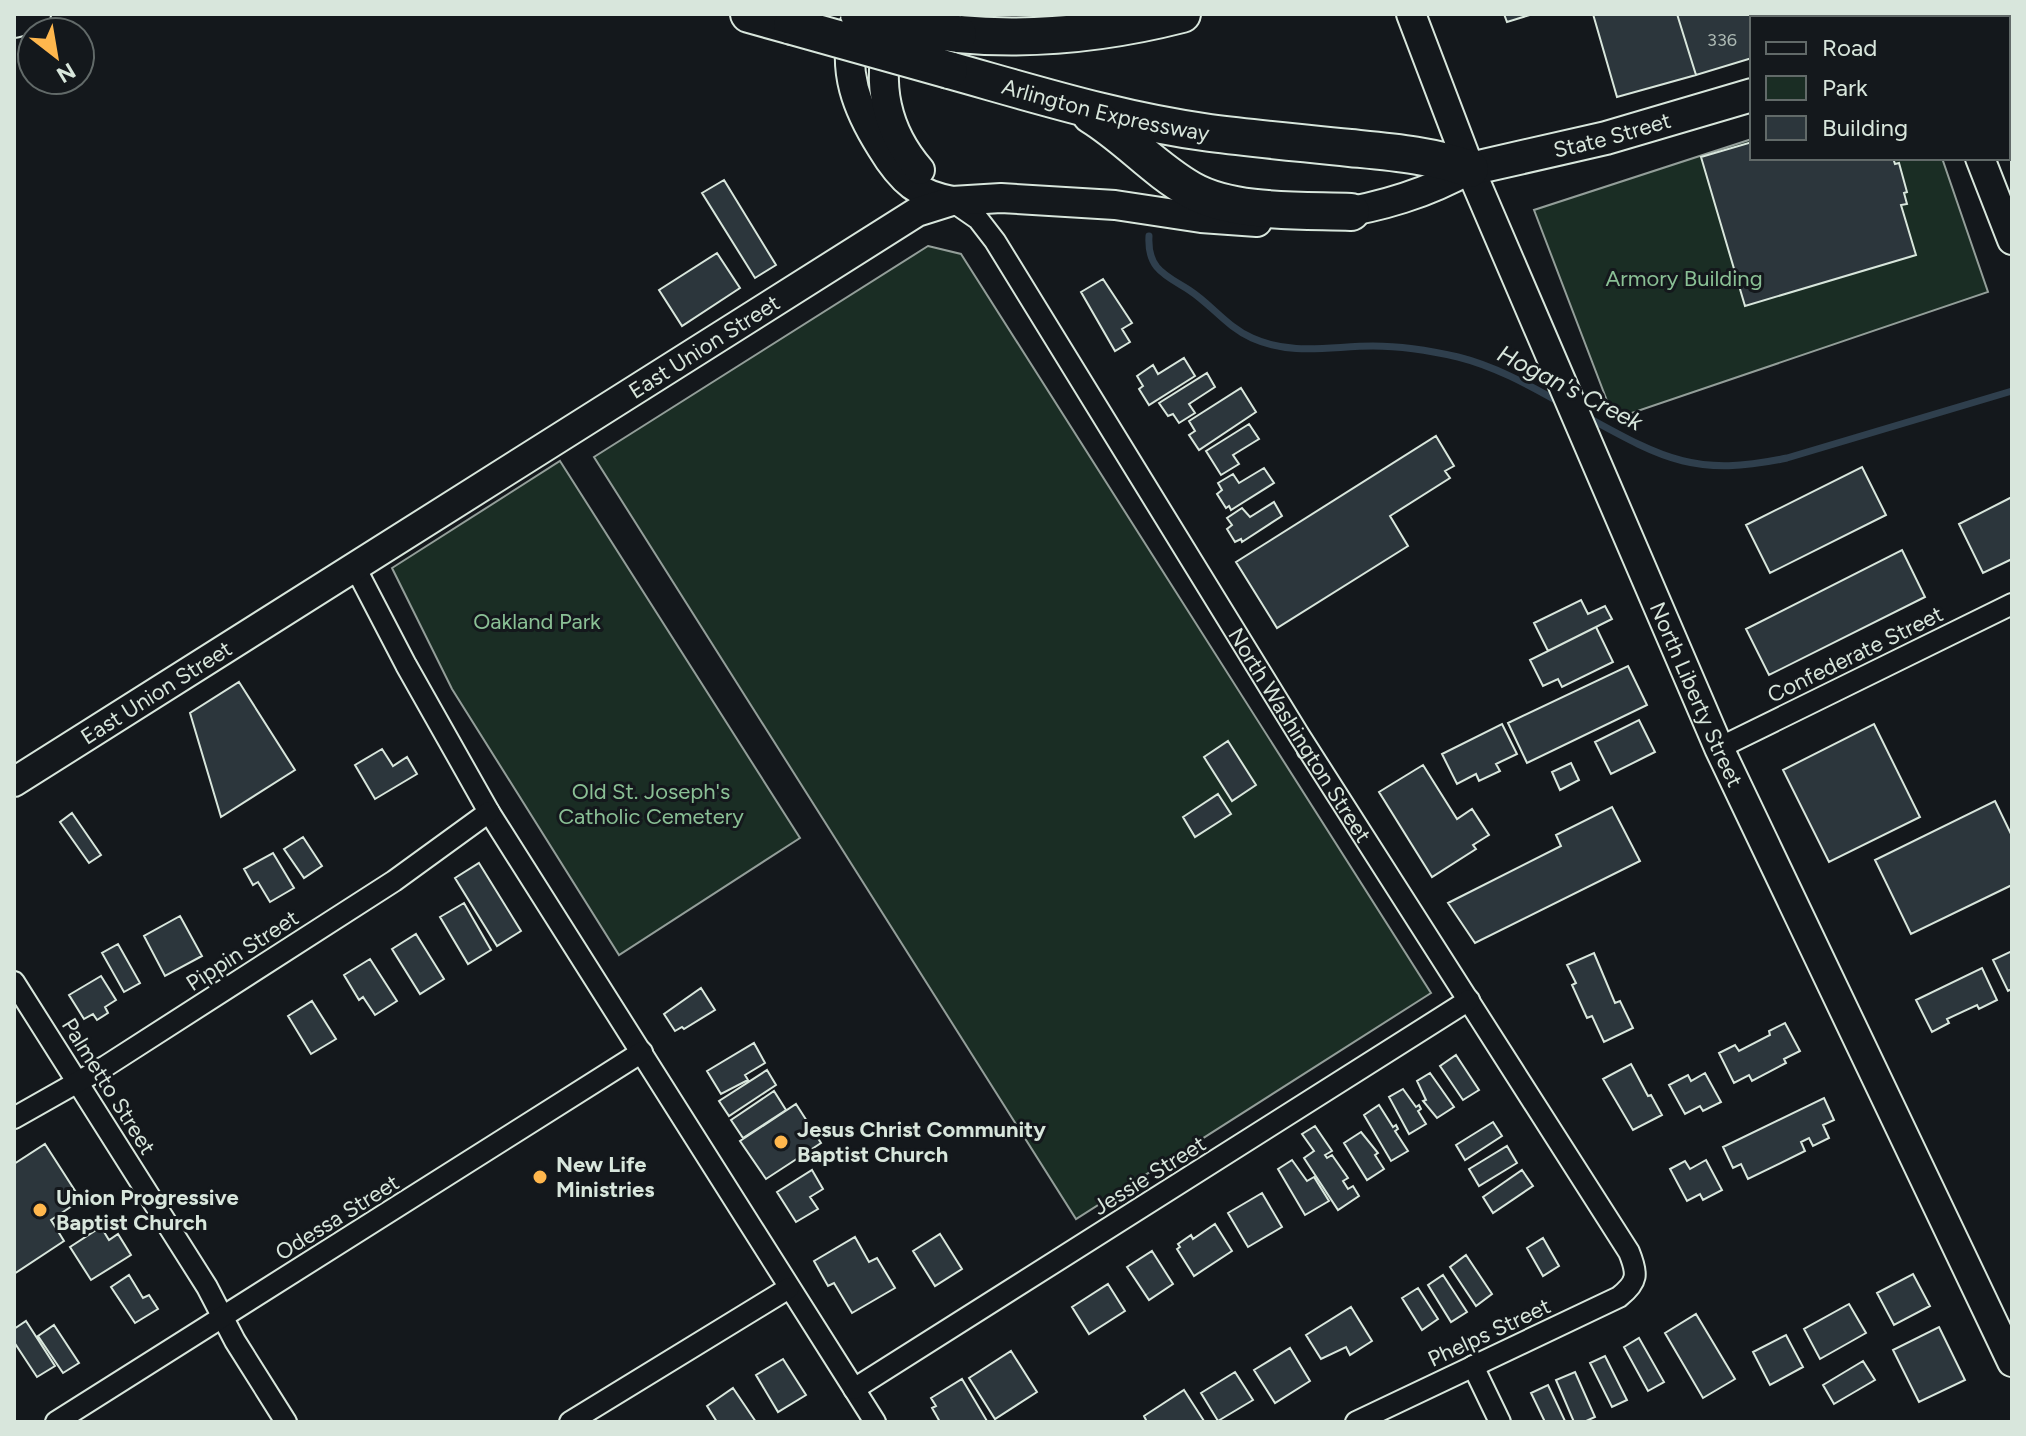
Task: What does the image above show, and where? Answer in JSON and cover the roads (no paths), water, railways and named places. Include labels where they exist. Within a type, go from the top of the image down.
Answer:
[{"type":"highway","points":[[14,19],[32,14]]},
{"type":"highway","name":"Arlington Expressway","points":[[749,14],[1069,103],[1169,126],[1398,153],[1437,159],[1470,169]]},
{"type":"highway","points":[[858,14],[911,27],[1011,37],[1060,36],[1129,27],[1182,14]]},
{"type":"highway","points":[[1069,103],[1097,119],[1177,182],[1203,196],[1253,207],[1351,212]]},
{"type":"main road","name":"State Street","points":[[1470,169],[1593,142],[1750,96]]},
{"type":"street","name":"North Washington Street","points":[[858,14],[851,38],[850,60],[860,112],[901,176],[923,192],[952,201]]},
{"type":"street","name":"North Washington Street","points":[[897,14],[884,64],[884,94],[897,135],[911,158],[952,201],[978,219],[995,241],[1299,735],[1629,1252],[1635,1278]]},
{"type":"street","name":"North Liberty Street","points":[[1411,14],[1470,169],[1719,748],[2012,1362]]},
{"type":"street","points":[[1981,160],[2012,240]]},
{"type":"street","name":"East Union Street","points":[[14,782],[917,212],[952,201],[1033,199],[1125,206],[1210,219],[1288,221],[1351,212],[1412,197],[1470,169]]},
{"type":"street","points":[[355,567],[489,812],[875,1422]]},
{"type":"street","name":"Confederate Street","points":[[1719,748],[2012,604]]},
{"type":"street","name":"Pippin Street","points":[[14,1118],[48,1096],[78,1084],[394,881],[489,812]]},
{"type":"street","name":"Palmetto Street","points":[[14,982],[207,1287],[286,1422]]},
{"type":"street","name":"Jessie Street","points":[[854,1389],[1469,1000]]},
{"type":"street","name":"Odessa Street","points":[[56,1422],[642,1052]]},
{"type":"street","name":"Phelps Street","points":[[1356,1422],[1619,1297],[1631,1288],[1635,1278]]},
{"type":"street","points":[[570,1422],[789,1288]]},
{"type":"street","points":[[1473,1366],[1500,1422]]},
{"type":"waterway","name":"Hogan's Creek","points":[[1149,236],[1151,256],[1159,270],[1252,338],[1282,347],[1383,346],[1448,355],[1497,370],[1559,402]]},
{"type":"waterway","name":"Hogan's Creek","points":[[1587,417],[1661,454],[1682,461],[1729,466],[1787,458],[2012,391]]},
{"type":"place","name":"Jesus Christ Community Baptist Church","points":[[781,1142]]},
{"type":"place","name":"New Life Ministries","points":[[540,1177]]},
{"type":"place","name":"Union Progressive Baptist Church","points":[[40,1210]]},
{"type":"park label","name":"Armory Building","points":[[1684,278]]},
{"type":"park label","name":"Oakland Park","points":[[537,621]]},
{"type":"park label","name":"Old St. Joseph's Catholic Cemetery","points":[[651,804]]}]
